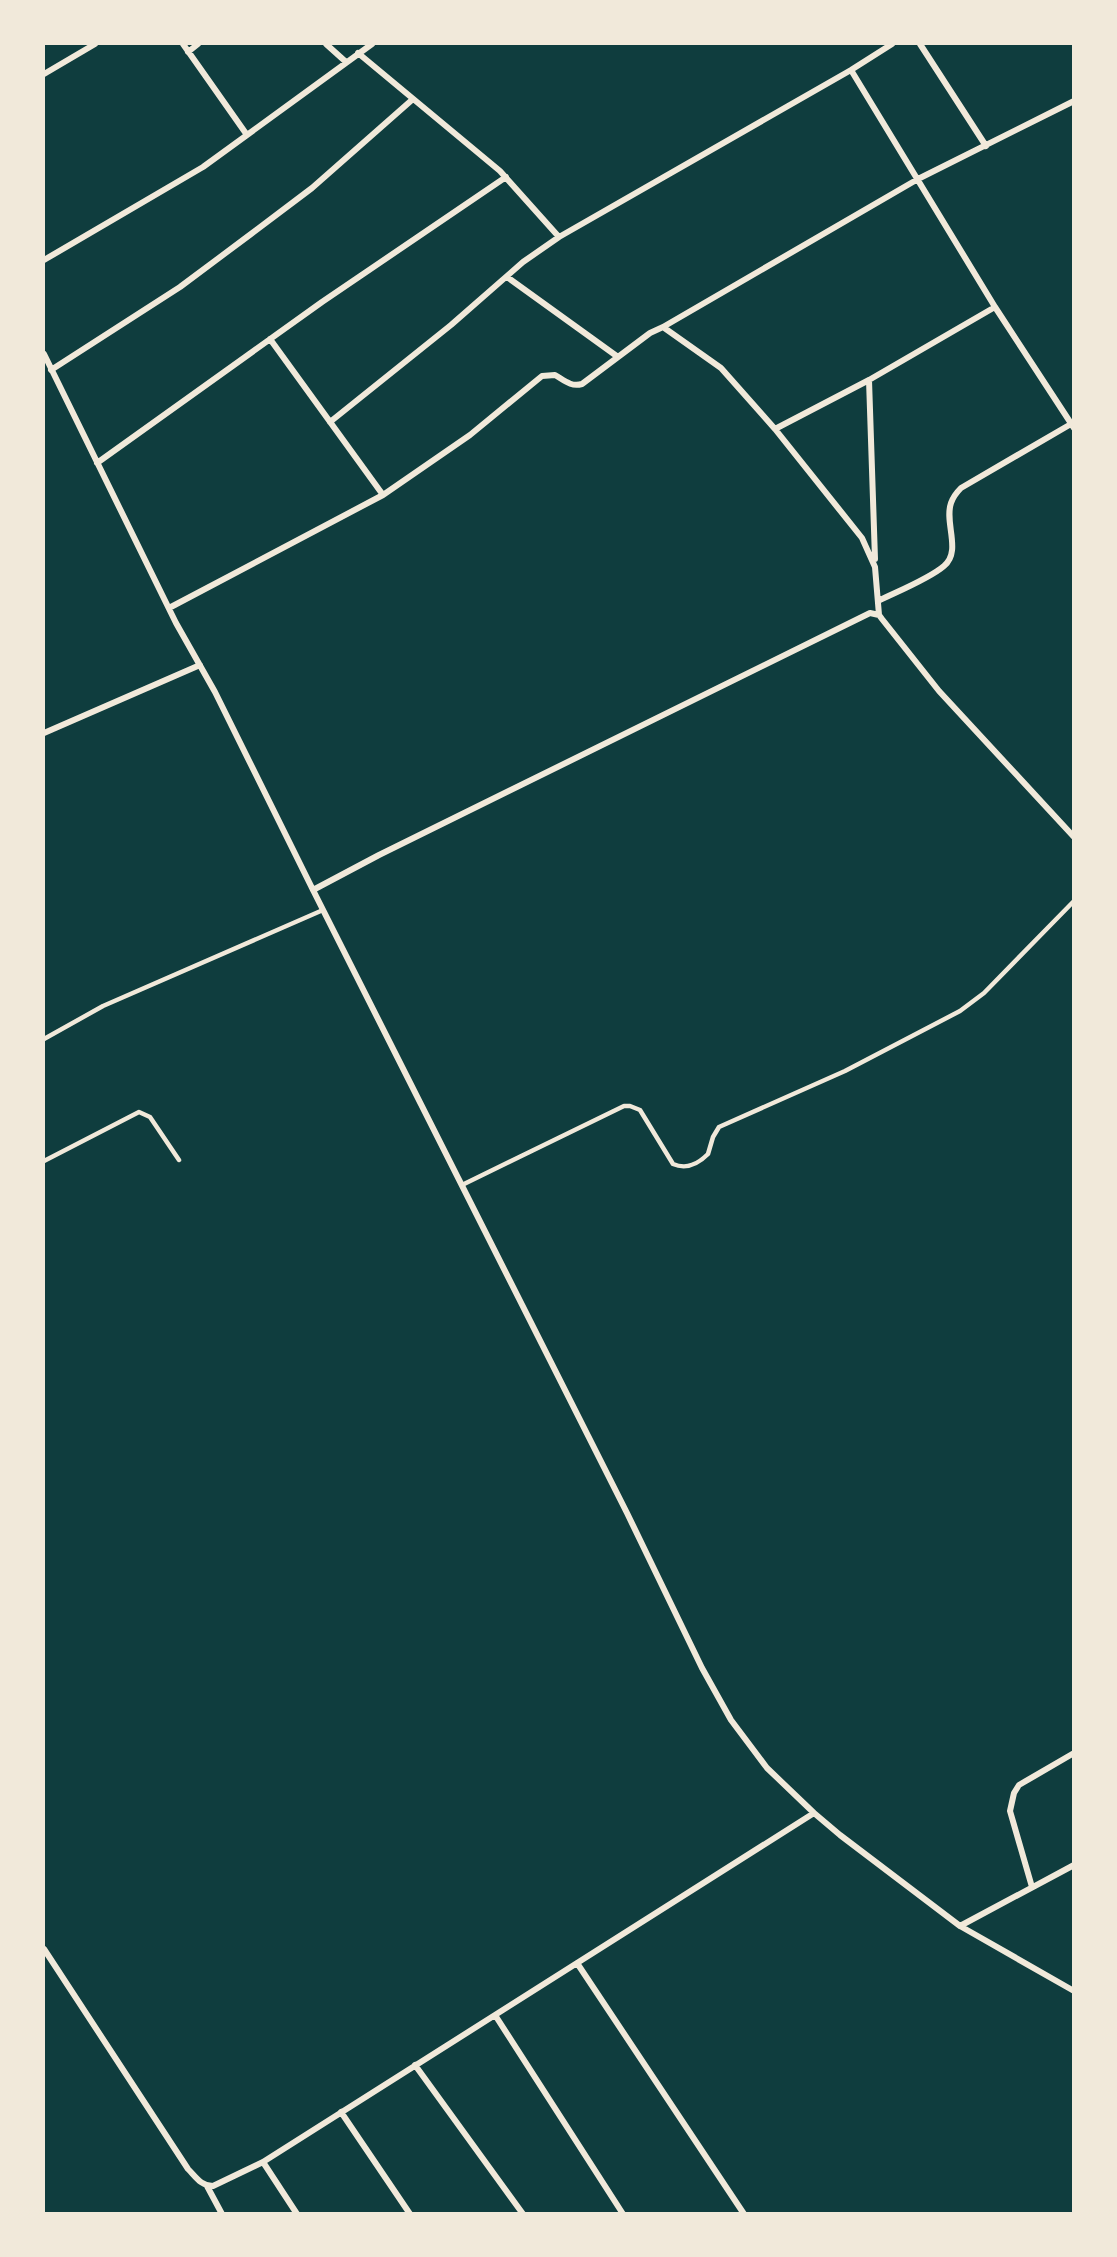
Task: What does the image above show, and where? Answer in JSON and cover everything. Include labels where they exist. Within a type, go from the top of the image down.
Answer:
[{"type":"street","points":[[44,74],[95,44]]},
{"type":"street","points":[[183,44],[247,135]]},
{"type":"street","points":[[188,52],[198,44]]},
{"type":"street","points":[[326,44],[346,62]]},
{"type":"street","points":[[44,260],[203,167],[372,44]]},
{"type":"street","points":[[330,422],[559,237],[851,70],[892,44]]},
{"type":"street","points":[[920,44],[986,146]]},
{"type":"street","points":[[358,53],[506,177],[559,237]]},
{"type":"street","points":[[851,70],[995,307],[1072,426],[961,488],[951,503],[949,511],[952,554],[949,561],[937,571],[878,601]]},
{"type":"street","points":[[51,370],[180,287],[251,234],[312,188],[413,99]]},
{"type":"street","points":[[169,608],[383,495],[470,435],[542,376],[555,375],[568,384],[576,386],[582,384],[650,333],[918,179],[1074,101]]},
{"type":"street","points":[[97,463],[270,339],[506,177]]},
{"type":"street","points":[[507,277],[618,357]]},
{"type":"street","points":[[775,429],[869,380],[995,307]]},
{"type":"street","points":[[663,327],[721,368],[775,429],[862,538],[876,567]]},
{"type":"street","points":[[270,339],[383,495]]},
{"type":"street","points":[[44,354],[169,608],[200,665],[627,1513],[702,1668],[731,1720],[767,1768],[814,1813],[960,1926],[1074,1991]]},
{"type":"street","points":[[869,380],[879,615],[947,699],[1074,837]]},
{"type":"street","points":[[313,890],[865,614],[879,615]]},
{"type":"street","points":[[44,734],[200,665]]},
{"type":"street","points":[[1032,1887],[1010,1811],[1011,1801],[1019,1785],[1074,1753]]},
{"type":"street","points":[[207,2186],[220,2183],[263,2162],[814,1813]]},
{"type":"street","points":[[960,1926],[1074,1865]]},
{"type":"street","points":[[44,1949],[188,2169],[207,2186],[222,2214]]},
{"type":"street","points":[[577,1964],[744,2214]]},
{"type":"street","points":[[495,2015],[623,2214]]},
{"type":"street","points":[[415,2065],[523,2214]]},
{"type":"street","points":[[341,2112],[410,2214]]},
{"type":"street","points":[[263,2162],[297,2214]]},
{"type":"lane","points":[[462,1185],[624,1106],[640,1110],[673,1164],[688,1167],[708,1154],[712,1137],[719,1127],[845,1071],[960,1011],[984,993],[1074,901]]},
{"type":"lane","points":[[44,1039],[103,1006],[323,910]]},
{"type":"lane","points":[[44,1161],[138,1112],[150,1117],[179,1160]]}]
